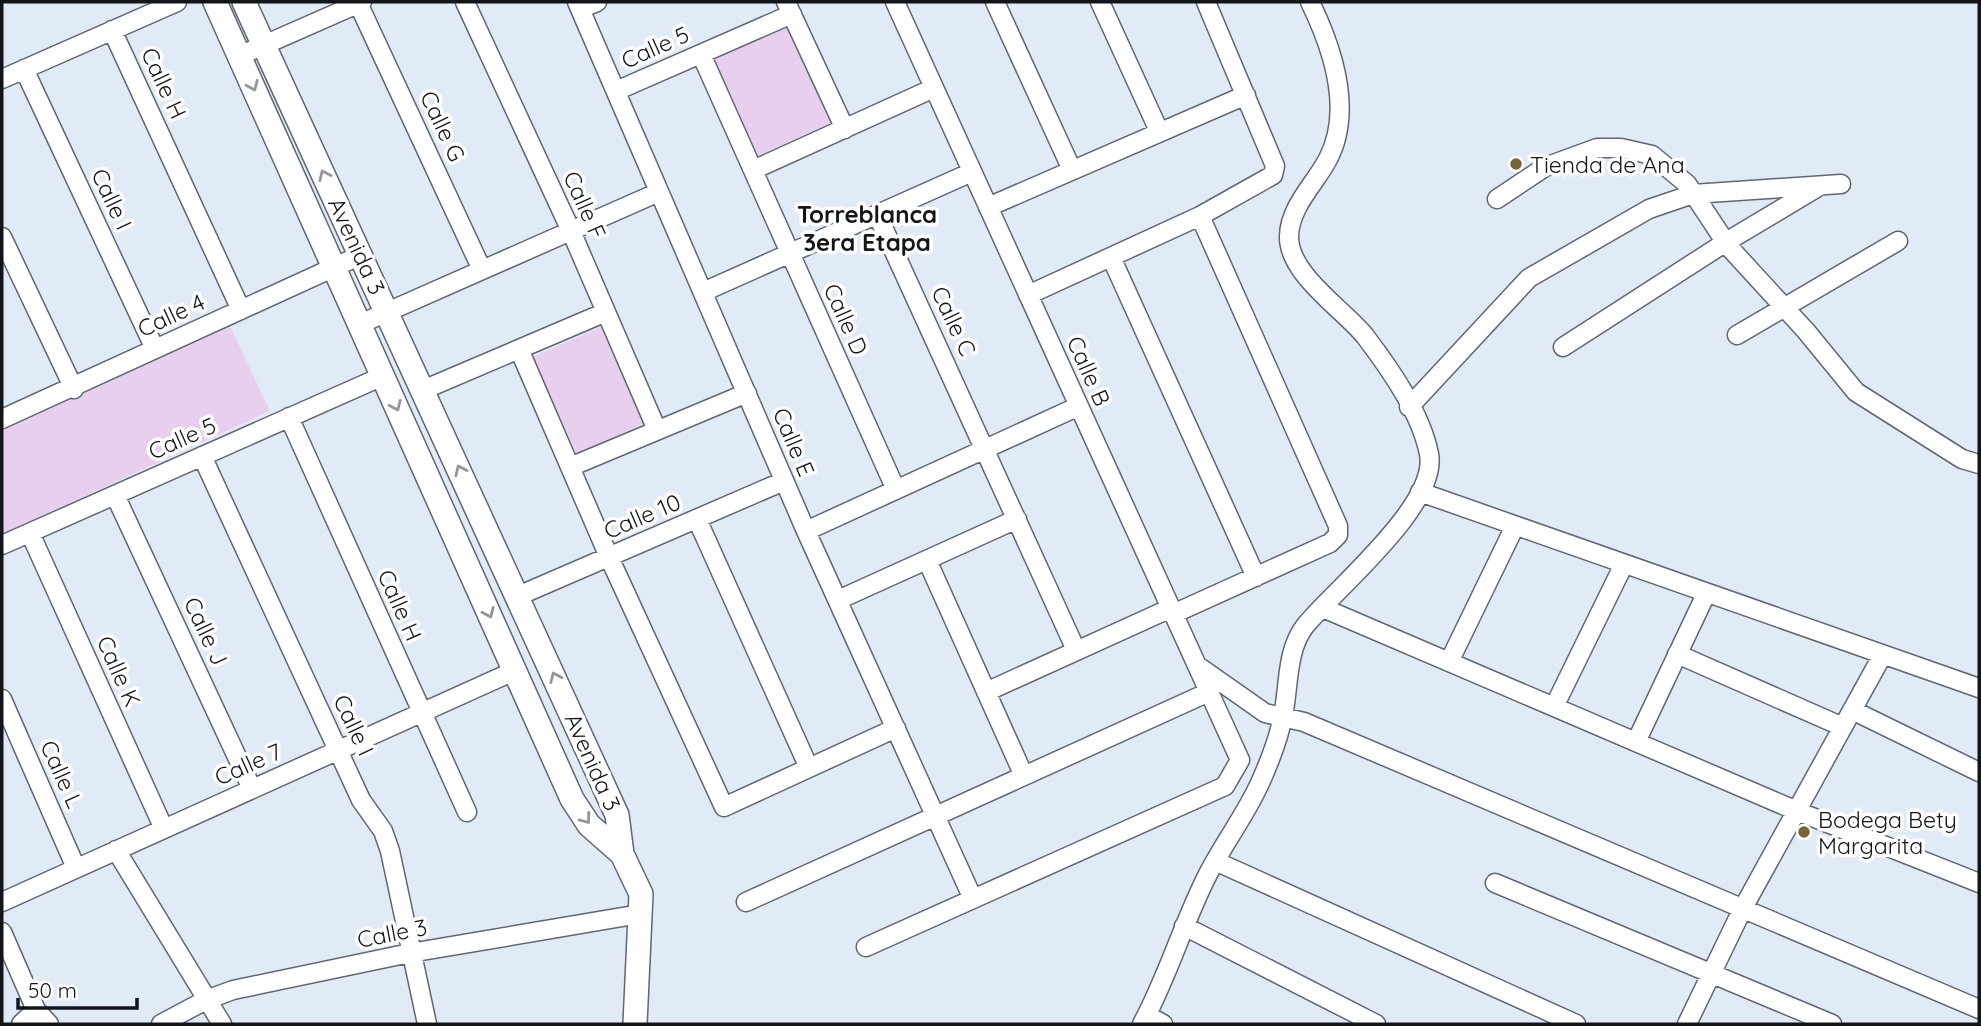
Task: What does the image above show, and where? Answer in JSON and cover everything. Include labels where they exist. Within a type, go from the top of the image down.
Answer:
[{"type":"street","points":[[2,79],[177,2]]},
{"type":"street","name":"Avenida 3","points":[[215,2],[572,799],[589,825],[622,854]]},
{"type":"street","name":"Avenida 3","points":[[244,2],[618,815],[622,854]]},
{"type":"street","name":"Calle F","points":[[465,2],[571,231],[657,430]]},
{"type":"street","name":"Calle B","points":[[895,2],[1240,760],[1225,786],[972,899]]},
{"type":"street","points":[[995,2],[1072,170]]},
{"type":"street","points":[[1100,2],[1159,131]]},
{"type":"street","points":[[1028,295],[1200,216],[1273,175],[1275,166],[1206,2]]},
{"type":"street","points":[[1163,1024],[1144,1020],[1215,860],[1260,783],[1283,718],[1288,672],[1303,628],[1377,555],[1420,492],[1430,458],[1423,432],[1365,336],[1301,272],[1289,238],[1293,213],[1330,156],[1339,117],[1339,77],[1325,33],[1310,2]]},
{"type":"street","points":[[239,56],[360,3]]},
{"type":"street","name":"Calle G","points":[[360,3],[482,270]]},
{"type":"street","name":"Calle E","points":[[585,4],[616,91],[659,192],[806,531],[972,899]]},
{"type":"street","points":[[789,8],[845,129]]},
{"type":"street","name":"Calle 5","points":[[616,91],[701,54],[789,8]]},
{"type":"street","name":"Calle H","points":[[112,30],[241,310]]},
{"type":"street","name":"Calle D","points":[[701,54],[896,490]]},
{"type":"street","name":"Calle I","points":[[24,69],[155,349]]},
{"type":"street","points":[[753,170],[934,89]]},
{"type":"street","points":[[988,207],[1246,95]]},
{"type":"street","points":[[1497,200],[1545,167],[1597,148],[1621,148],[1652,155],[1687,184],[1726,242],[1856,393],[1962,459],[1979,464]]},
{"type":"street","points":[[703,292],[972,172]]},
{"type":"street","points":[[1409,407],[1529,278],[1649,209],[1693,194],[1841,184]]},
{"type":"street","points":[[1563,347],[1726,242],[1822,185]]},
{"type":"street","points":[[360,324],[659,192]]},
{"type":"street","name":"Calle C","points":[[877,214],[1076,650]]},
{"type":"street","points":[[986,692],[1076,650],[1256,577],[1330,543],[1338,535],[1338,526],[1200,216]]},
{"type":"street","points":[[2,237],[74,389]]},
{"type":"street","points":[[1737,335],[1898,241]]},
{"type":"street","name":"Calle 4","points":[[2,419],[74,389],[361,255]]},
{"type":"street","points":[[1111,257],[1256,577]]},
{"type":"street","points":[[423,390],[606,312]]},
{"type":"street","points":[[519,349],[609,557],[724,807],[896,728]]},
{"type":"street","name":"Calle 5","points":[[2,545],[383,376]]},
{"type":"street","points":[[570,467],[747,393]]},
{"type":"street","points":[[806,531],[1079,407]]},
{"type":"street","name":"Calle H","points":[[289,417],[467,813]]},
{"type":"street","name":"Calle I","points":[[202,456],[361,800],[383,831],[390,851],[427,1024]]},
{"type":"street","name":"Calle 10","points":[[518,596],[784,481]]},
{"type":"street","points":[[1420,492],[1979,688]]},
{"type":"street","name":"Calle J","points":[[115,495],[252,789]]},
{"type":"street","points":[[697,519],[809,768]]},
{"type":"street","points":[[838,600],[1017,519]]},
{"type":"street","points":[[1449,662],[1515,526]]},
{"type":"street","name":"Calle K","points":[[30,533],[164,829]]},
{"type":"street","points":[[927,560],[1024,776]]},
{"type":"street","points":[[1554,707],[1624,565]]},
{"type":"street","points":[[1636,742],[1706,593]]},
{"type":"street","points":[[1323,608],[1797,811],[1979,883]]},
{"type":"street","points":[[1677,654],[1843,727]]},
{"type":"street","points":[[1687,1024],[1743,908],[1882,656]]},
{"type":"street","points":[[1196,663],[1265,713],[1317,727],[1979,1009]]},
{"type":"street","name":"Calle 7","points":[[2,902],[514,671]]},
{"type":"street","points":[[746,902],[1209,692]]},
{"type":"street","name":"Calle L","points":[[2,699],[76,868]]},
{"type":"street","points":[[1852,710],[1979,772]]},
{"type":"street","points":[[116,850],[222,1024]]},
{"type":"street","points":[[622,854],[641,894],[635,1024]]},
{"type":"street","points":[[1215,860],[1576,1024]]},
{"type":"street","points":[[1495,883],[1832,1024]]},
{"type":"street","points":[[866,947],[972,899]]},
{"type":"street","name":"Calle 3","points":[[160,1024],[206,1000],[233,990],[410,953],[640,914]]},
{"type":"street","points":[[1184,926],[1376,1024]]},
{"type":"street","points":[[2,932],[36,1010],[49,1024]]},
{"type":"street","points":[[21,1024],[36,1010]]},
{"type":"shaded area","points":[[786,25],[831,123],[757,156],[712,58]]},
{"type":"shaded area","points":[[230,326],[270,411],[2,534],[2,423],[74,389]]},
{"type":"shaded area","points":[[601,327],[644,424],[577,454],[533,357]]},
{"type":"place","name":"Tienda de Ana","points":[[1516,164]]},
{"type":"place","name":"Bodega Bety Margarita","points":[[1804,832]]},
{"type":"district","name":"Torreblanca 3era Etapa","points":[[867,228]]}]
